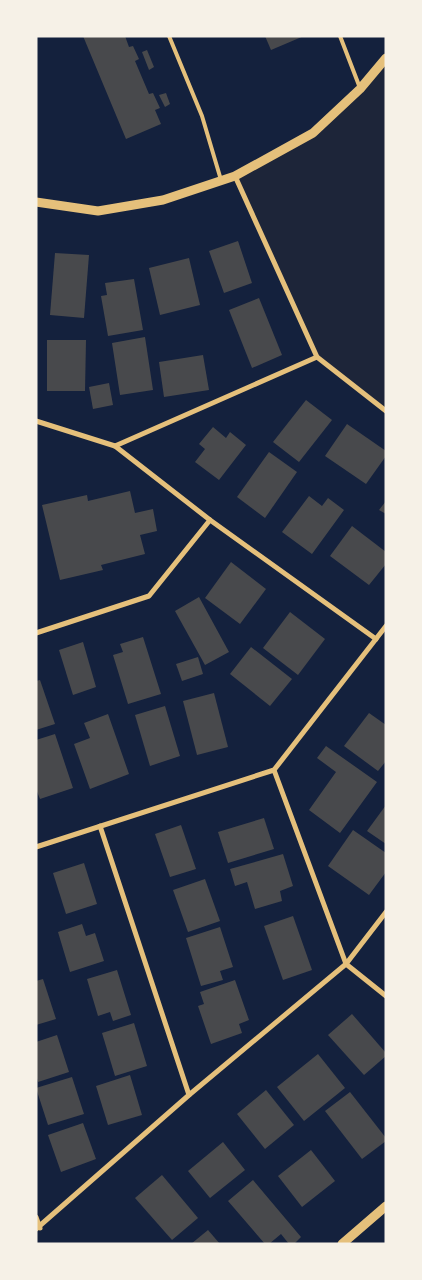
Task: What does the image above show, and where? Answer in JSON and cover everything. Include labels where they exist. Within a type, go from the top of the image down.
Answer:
[{"type":"street","points":[[36,202],[98,211],[163,200],[235,176],[313,133],[360,89],[386,58]]},
{"type":"street","points":[[235,176],[317,357],[386,411]]},
{"type":"street","points":[[115,446],[317,357]]},
{"type":"street","points":[[36,422],[115,446],[210,520],[376,639]]},
{"type":"street","points":[[36,633],[149,596],[210,520]]},
{"type":"street","points":[[36,846],[274,770],[386,626]]},
{"type":"street","points":[[274,770],[346,964],[386,996]]},
{"type":"street","points":[[100,826],[189,1095]]},
{"type":"street","points":[[38,1228],[189,1095],[346,964],[386,912]]},
{"type":"street","points":[[342,1244],[386,1206]]},
{"type":"street","points":[[36,1217],[38,1228]]},
{"type":"lane","points":[[169,36],[202,116],[221,181]]},
{"type":"lane","points":[[340,36],[360,89]]},
{"type":"shaded area","points":[[386,58],[386,411],[317,357],[235,176],[313,133]]},
{"type":"building","points":[[83,36],[125,36],[129,47],[133,46],[139,59],[135,61],[149,94],[153,93],[160,108],[155,110],[161,124],[126,139]]},
{"type":"building","points":[[265,36],[304,36],[271,50]]},
{"type":"building","points":[[147,50],[154,67],[149,70],[142,52]]},
{"type":"building","points":[[166,93],[170,104],[165,107],[159,95]]},
{"type":"building","points":[[238,241],[252,283],[224,293],[209,251]]},
{"type":"building","points":[[55,253],[89,255],[84,318],[50,315]]},
{"type":"building","points":[[189,258],[200,305],[160,315],[149,268]]},
{"type":"building","points":[[134,279],[143,330],[108,336],[101,296],[107,295],[105,283]]},
{"type":"building","points":[[259,298],[282,355],[252,368],[229,310]]},
{"type":"building","points":[[145,337],[153,390],[120,395],[112,343]]},
{"type":"building","points":[[47,340],[86,340],[85,391],[47,391]]},
{"type":"building","points":[[203,355],[209,390],[164,397],[159,362]]},
{"type":"building","points":[[109,383],[113,405],[93,409],[89,387]]},
{"type":"building","points":[[306,400],[332,420],[299,462],[273,442]]},
{"type":"building","points":[[347,424],[386,451],[386,456],[366,484],[325,456]]},
{"type":"building","points":[[213,427],[226,438],[230,432],[246,445],[219,480],[195,462],[205,449],[199,444]]},
{"type":"building","points":[[269,452],[297,472],[265,518],[237,497]]},
{"type":"building","points":[[130,491],[135,513],[153,509],[157,531],[140,535],[145,554],[101,565],[103,570],[60,580],[42,505],[87,495],[88,501]]},
{"type":"building","points":[[309,496],[322,506],[328,498],[344,510],[312,554],[282,532]]},
{"type":"building","points":[[386,501],[386,514],[379,510]]},
{"type":"building","points":[[352,526],[386,552],[386,564],[369,585],[330,556]]},
{"type":"building","points":[[231,562],[266,589],[240,624],[205,598]]},
{"type":"building","points":[[199,597],[229,652],[205,665],[175,611]]},
{"type":"building","points":[[290,612],[325,639],[298,675],[263,648]]},
{"type":"building","points":[[143,637],[161,694],[128,704],[113,655],[123,652],[120,644]]},
{"type":"building","points":[[83,642],[96,687],[73,695],[59,650]]},
{"type":"building","points":[[251,647],[292,679],[270,706],[230,674]]},
{"type":"building","points":[[198,657],[203,674],[182,681],[176,664]]},
{"type":"building","points":[[40,680],[55,724],[36,730],[36,681]]},
{"type":"building","points":[[214,693],[228,747],[197,755],[183,701]]},
{"type":"building","points":[[165,706],[180,756],[150,766],[135,715]]},
{"type":"building","points":[[369,713],[386,725],[386,761],[378,771],[344,746]]},
{"type":"building","points":[[108,714],[129,774],[90,789],[74,744],[90,738],[84,723]]},
{"type":"building","points":[[55,734],[73,788],[40,799],[36,789],[36,740]]},
{"type":"building","points":[[326,746],[377,782],[340,833],[309,810],[336,772],[317,758]]},
{"type":"building","points":[[386,805],[386,844],[367,831]]},
{"type":"building","points":[[264,818],[274,849],[228,863],[218,832]]},
{"type":"building","points":[[181,825],[196,869],[170,877],[155,834]]},
{"type":"building","points":[[353,830],[386,853],[386,872],[369,895],[328,866]]},
{"type":"building","points":[[283,854],[293,886],[280,891],[282,901],[255,909],[247,882],[235,886],[230,869]]},
{"type":"building","points":[[84,863],[97,904],[66,914],[53,873]]},
{"type":"building","points":[[205,879],[220,921],[188,932],[173,890]]},
{"type":"building","points":[[293,916],[312,970],[283,980],[264,926]]},
{"type":"building","points":[[82,924],[86,936],[95,933],[104,961],[70,972],[58,932]]},
{"type":"building","points":[[220,927],[233,967],[220,971],[223,980],[201,986],[186,938]]},
{"type":"building","points":[[117,970],[131,1015],[113,1021],[110,1012],[98,1016],[87,979]]},
{"type":"building","points":[[43,979],[56,1019],[36,1025],[36,981]]},
{"type":"building","points":[[235,980],[249,1020],[239,1024],[242,1033],[211,1044],[198,1006],[204,1004],[200,992]]},
{"type":"building","points":[[352,1014],[386,1053],[386,1056],[364,1075],[328,1035]]},
{"type":"building","points":[[134,1023],[147,1066],[115,1076],[102,1033]]},
{"type":"building","points":[[57,1035],[69,1072],[38,1082],[36,1075],[36,1042]]},
{"type":"building","points":[[318,1054],[345,1088],[304,1121],[277,1087]]},
{"type":"building","points":[[130,1075],[142,1115],[108,1125],[96,1086]]},
{"type":"building","points":[[72,1077],[84,1114],[48,1125],[36,1088]]},
{"type":"building","points":[[266,1090],[294,1125],[265,1149],[237,1114]]},
{"type":"building","points":[[350,1092],[386,1138],[386,1141],[362,1159],[325,1111]]},
{"type":"building","points":[[83,1123],[96,1159],[61,1172],[48,1135]]},
{"type":"building","points":[[223,1142],[245,1170],[210,1198],[188,1171]]},
{"type":"building","points":[[311,1150],[335,1181],[302,1207],[278,1176]]},
{"type":"building","points":[[162,1175],[198,1218],[172,1240],[135,1198]]},
{"type":"building","points":[[253,1180],[301,1237],[294,1244],[289,1244],[281,1234],[269,1244],[265,1244],[228,1201]]},
{"type":"building","points":[[208,1230],[220,1244],[191,1244]]}]
